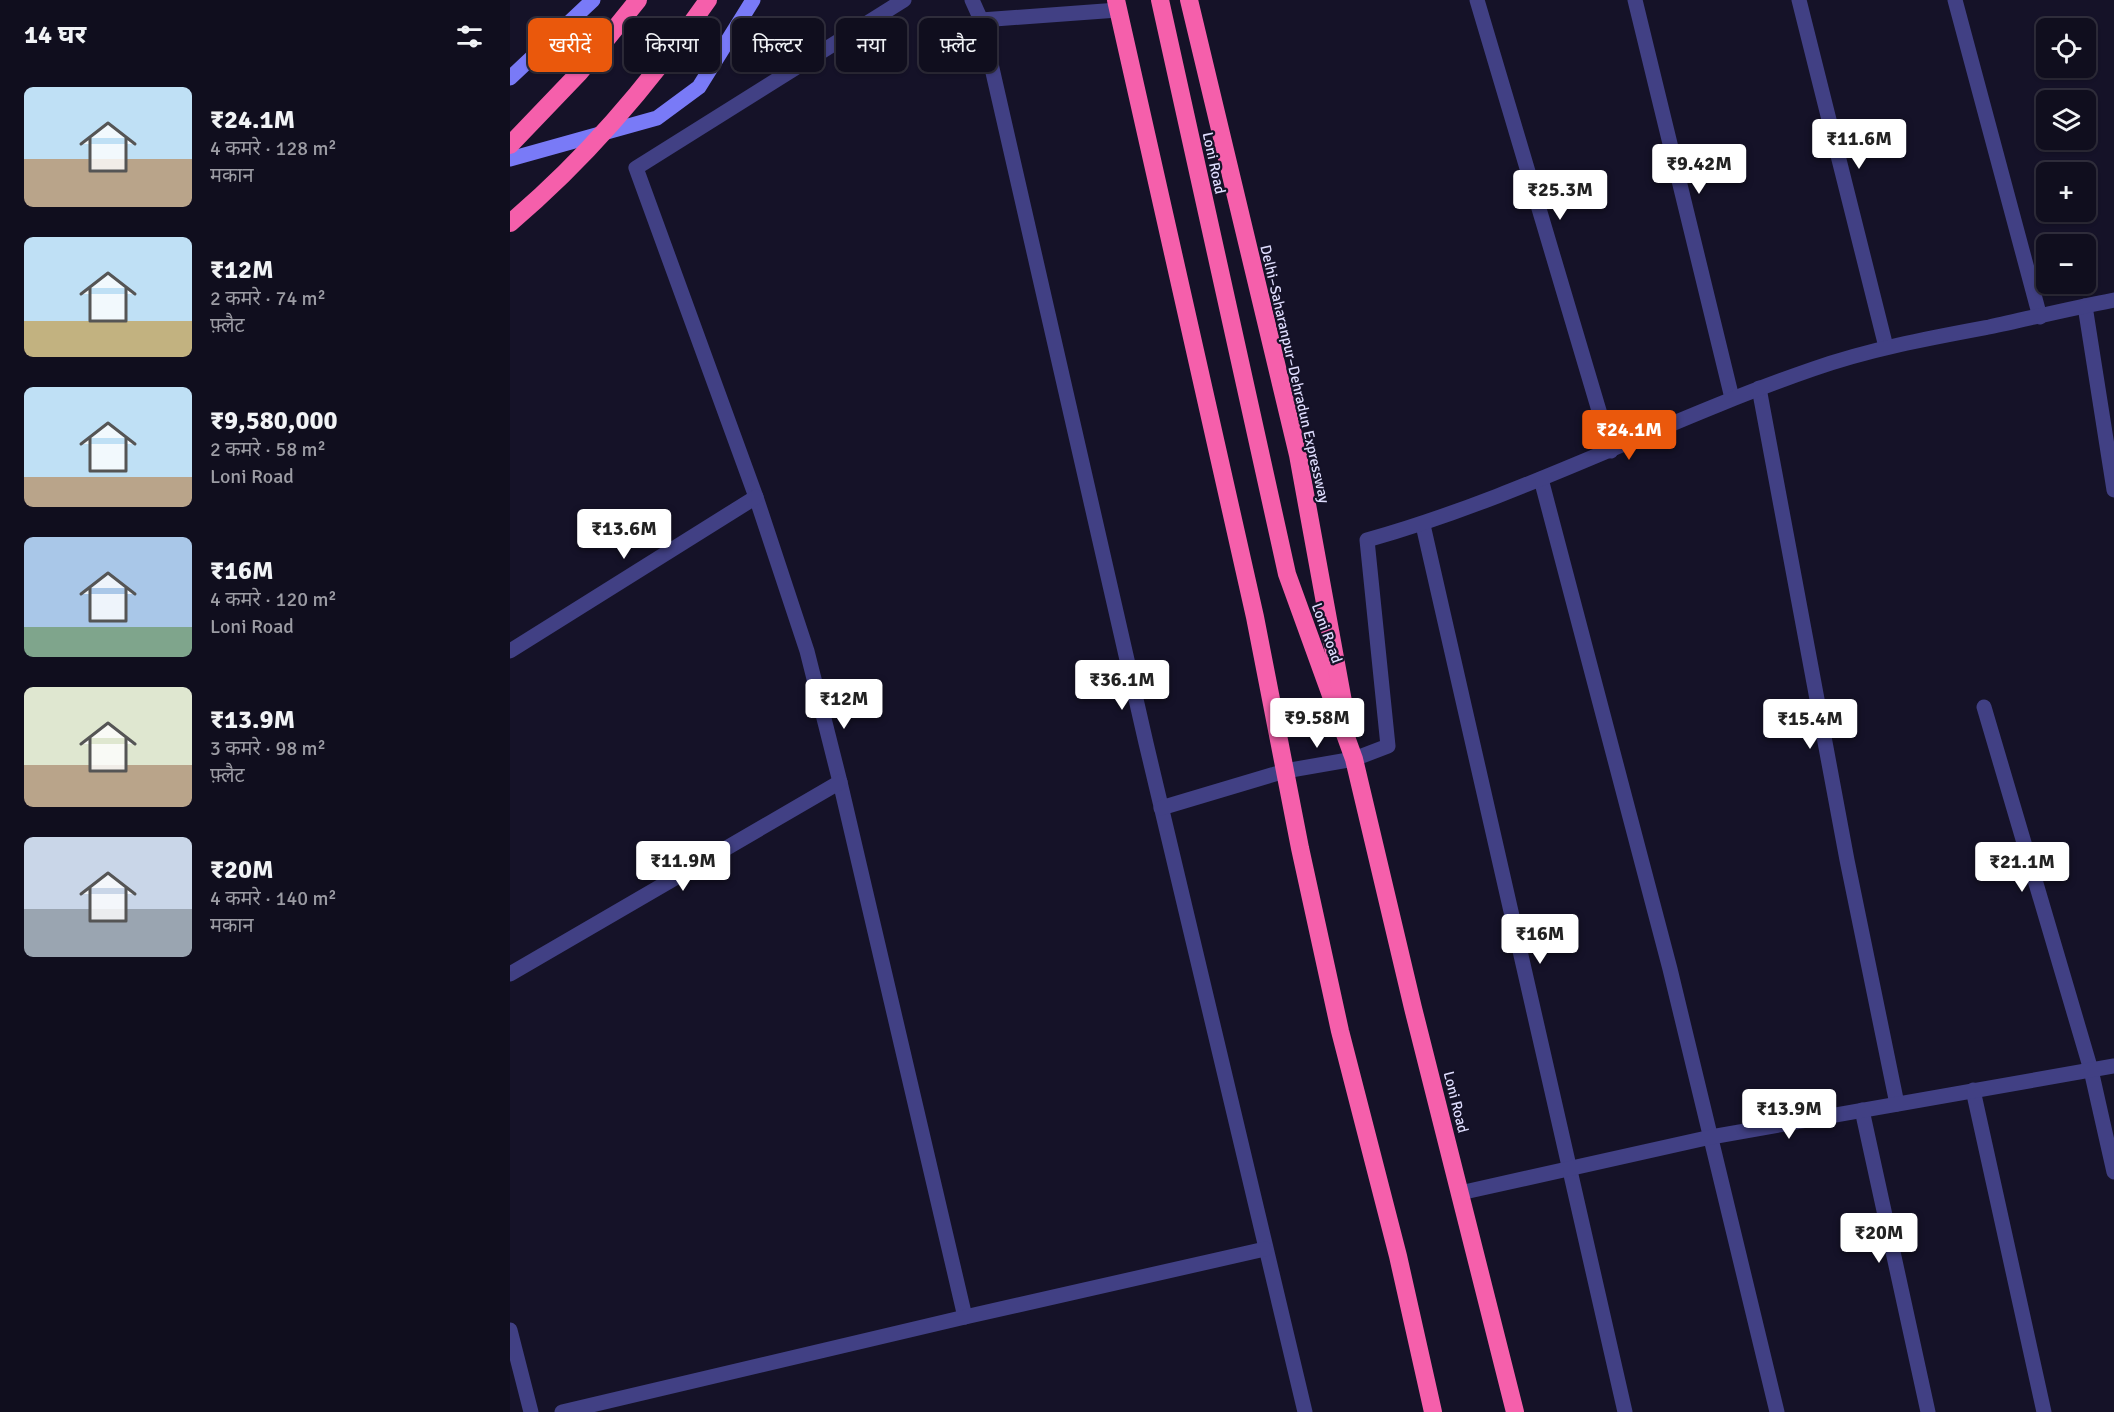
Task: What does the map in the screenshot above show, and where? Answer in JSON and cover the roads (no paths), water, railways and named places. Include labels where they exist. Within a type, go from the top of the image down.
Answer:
[{"type":"highway","points":[[510,145],[579,73],[638,0]]},
{"type":"highway","points":[[510,223],[623,111],[708,0]]},
{"type":"highway","name":"Loni Road","points":[[1160,0],[1287,574],[1354,759],[1515,1412]]},
{"type":"highway","name":"Delhi–Saharanpur–Dehradun Expressway","points":[[1189,0],[1298,455],[1354,759]]},
{"type":"highway","points":[[1117,5],[1255,616],[1340,1031],[1398,1256],[1433,1412]]},
{"type":"street","points":[[510,78],[593,0]]},
{"type":"street","points":[[510,159],[657,118],[699,87],[753,0]]},
{"type":"street","points":[[904,0],[636,168],[756,497],[807,651],[840,782],[965,1317]]},
{"type":"street","points":[[972,0],[980,18]]},
{"type":"street","points":[[1477,0],[1611,451]]},
{"type":"street","points":[[1635,0],[1732,398]]},
{"type":"street","points":[[1799,0],[1886,347]]},
{"type":"street","points":[[1955,0],[2040,316]]},
{"type":"street","points":[[997,18],[1117,5]]},
{"type":"street","points":[[993,72],[1161,808],[1305,1412]]},
{"type":"street","points":[[1161,808],[1285,771],[1354,759],[1388,746],[1367,540],[1423,525],[1611,451],[1732,398],[1815,368],[1886,347],[2114,300]]},
{"type":"street","points":[[2085,306],[2114,490]]},
{"type":"street","points":[[1759,388],[1847,860],[1898,1104]]},
{"type":"street","points":[[1541,479],[1670,969],[1777,1412]]},
{"type":"street","points":[[510,651],[756,497]]},
{"type":"street","points":[[1423,525],[1625,1412]]},
{"type":"street","points":[[1984,707],[2091,1070],[2114,1172]]},
{"type":"street","points":[[510,974],[840,782]]},
{"type":"street","points":[[1460,1193],[1711,1137],[2114,1066]]},
{"type":"street","points":[[1973,1090],[2044,1412]]},
{"type":"street","points":[[1862,1110],[1928,1412]]},
{"type":"street","points":[[562,1412],[1265,1249]]},
{"type":"street","points":[[510,1330],[531,1412]]}]
